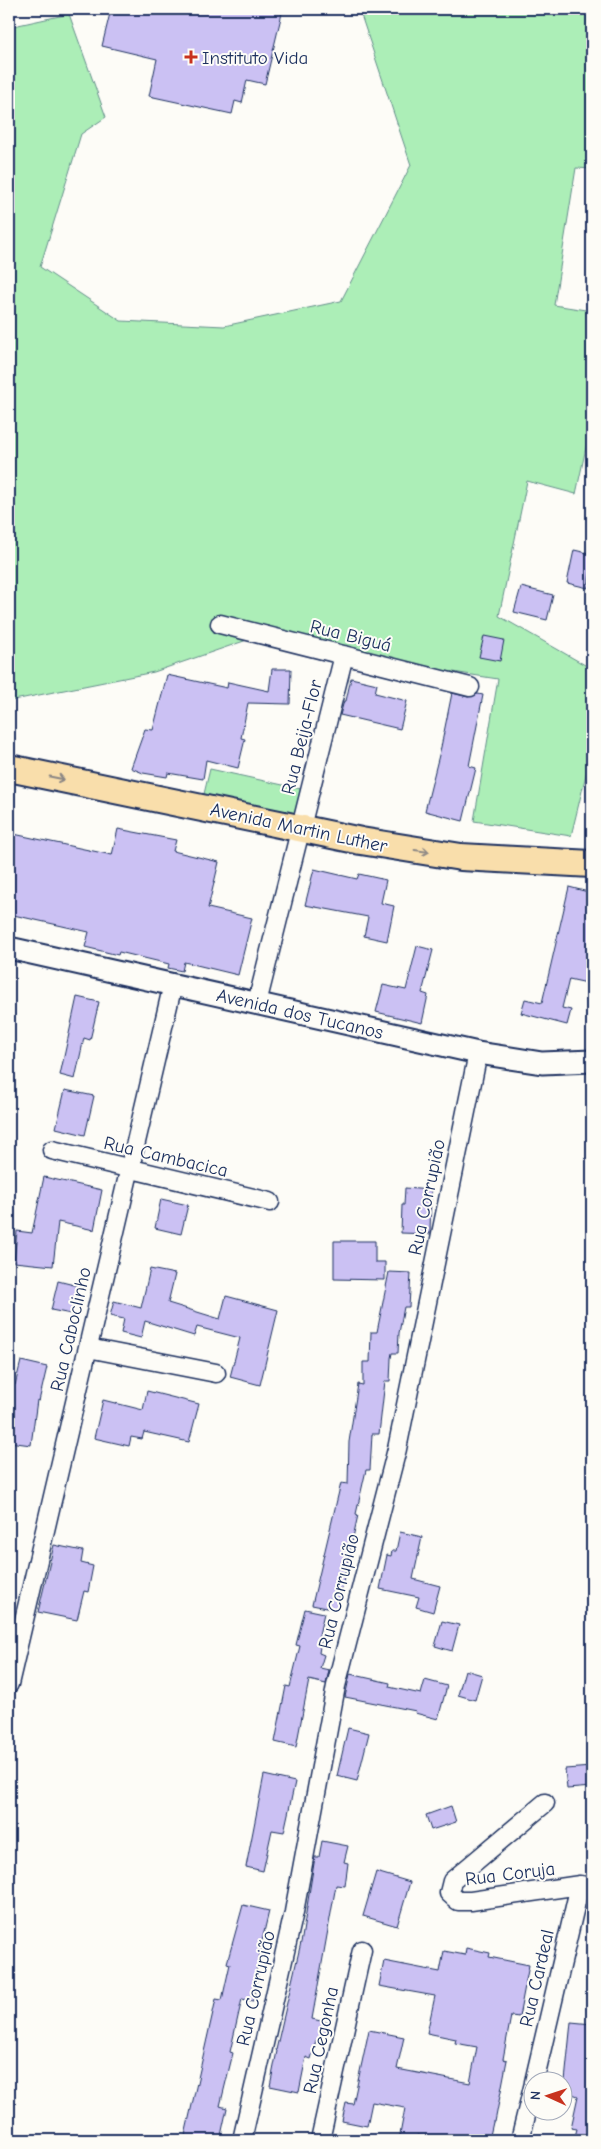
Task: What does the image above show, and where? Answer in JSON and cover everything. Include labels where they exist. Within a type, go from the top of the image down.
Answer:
[{"type":"main road","name":"Avenida Martin Luther","points":[[9,768],[361,841],[462,857],[592,864]]},
{"type":"street","name":"Rua Biguá","points":[[220,624],[470,688]]},
{"type":"street","name":"Rua Beija-Flor","points":[[257,1003],[344,655]]},
{"type":"street","name":"Avenida dos Tucanos","points":[[9,948],[478,1053],[542,1062],[592,1061]]},
{"type":"street","name":"Rua Caboclinho","points":[[9,1684],[174,984]]},
{"type":"street","name":"Rua Corrupião","points":[[242,2140],[294,1912],[336,1686],[397,1449],[478,1053]]},
{"type":"street","name":"Rua Cambacica","points":[[52,1150],[270,1202]]},
{"type":"street","points":[[88,1348],[216,1373]]},
{"type":"street","name":"Rua Coruja","points":[[545,1802],[452,1881],[449,1893],[458,1901],[471,1901],[586,1886]]},
{"type":"street","name":"Rua Cardeal","points":[[537,2072],[586,1886]]},
{"type":"street","name":"Rua Cegonha","points":[[320,2140],[362,1950]]},
{"type":"street","name":"Rua Cardeal","points":[[520,2140],[524,2122]]},
{"type":"green space","points":[[359,9],[592,9],[592,169],[576,168],[554,305],[592,311],[592,429],[590,429],[576,494],[527,481],[499,616],[592,669],[592,750],[571,836],[474,821],[498,679],[247,640],[154,672],[9,701],[9,27],[69,14],[106,117],[81,134],[40,267],[121,321],[224,326],[341,301],[411,165]]},
{"type":"green space","points":[[210,769],[301,789],[294,819],[203,798]]},
{"type":"building","name":"Instituto Vida","points":[[111,9],[283,9],[265,84],[247,80],[242,103],[235,101],[232,114],[149,96],[157,59],[102,46]]},
{"type":"building","points":[[574,550],[592,554],[588,588],[567,583]]},
{"type":"building","points":[[521,587],[553,595],[547,620],[514,612]]},
{"type":"building","points":[[484,636],[504,640],[500,661],[479,657]]},
{"type":"building","points":[[272,669],[291,669],[290,704],[248,703],[241,738],[245,739],[238,768],[206,760],[203,779],[168,773],[167,777],[143,773],[131,768],[145,729],[153,730],[167,675],[227,688],[228,682],[269,691]]},
{"type":"building","points":[[351,678],[377,684],[375,693],[407,701],[400,729],[340,715],[344,701],[346,701]]},
{"type":"building","points":[[452,693],[468,697],[478,694],[483,695],[469,766],[476,768],[463,821],[425,811]]},
{"type":"building","points":[[118,829],[176,840],[173,851],[219,862],[208,908],[252,918],[238,975],[184,962],[182,971],[168,968],[169,964],[119,952],[118,955],[85,947],[89,932],[9,914],[9,833],[112,855]]},
{"type":"building","points":[[314,869],[357,879],[359,874],[386,880],[381,903],[394,906],[387,941],[364,936],[368,917],[305,905]]},
{"type":"building","points":[[569,887],[592,893],[592,937],[586,965],[592,966],[592,984],[569,979],[562,1008],[571,1010],[567,1025],[521,1013],[525,999],[542,1003]]},
{"type":"building","points":[[417,946],[433,950],[422,993],[428,995],[422,1023],[376,1012],[383,985],[406,990]]},
{"type":"building","points":[[77,997],[99,1002],[90,1040],[84,1038],[75,1079],[60,1075]]},
{"type":"building","points":[[65,1090],[94,1096],[85,1135],[56,1128]]},
{"type":"building","points":[[44,1177],[102,1190],[94,1230],[58,1222],[53,1266],[14,1262],[17,1231],[32,1233]]},
{"type":"building","points":[[405,1188],[431,1190],[430,1234],[401,1233]]},
{"type":"building","points":[[161,1199],[188,1205],[181,1234],[155,1228]]},
{"type":"building","points":[[334,1241],[375,1241],[375,1262],[385,1262],[385,1280],[334,1279]]},
{"type":"building","points":[[150,1269],[175,1274],[168,1303],[220,1319],[226,1296],[278,1310],[260,1385],[230,1377],[240,1338],[197,1327],[194,1336],[145,1321],[141,1338],[121,1333],[124,1319],[110,1316],[114,1301],[141,1308]]},
{"type":"building","points":[[389,1272],[411,1273],[409,1307],[404,1307],[399,1333],[398,1353],[392,1353],[390,1381],[385,1381],[379,1434],[372,1434],[370,1470],[366,1470],[337,1610],[312,1605],[341,1483],[348,1484],[349,1442],[358,1384],[363,1385],[363,1362],[370,1362],[371,1332],[377,1332]]},
{"type":"building","points":[[58,1281],[78,1286],[71,1314],[51,1310]]},
{"type":"building","points":[[21,1361],[47,1367],[39,1401],[37,1400],[31,1445],[9,1442],[9,1384],[15,1385]]},
{"type":"building","points":[[147,1391],[199,1404],[189,1442],[144,1432],[142,1439],[131,1437],[129,1446],[94,1438],[103,1400],[143,1410]]},
{"type":"building","points":[[400,1532],[422,1537],[413,1579],[440,1586],[433,1612],[416,1607],[419,1597],[380,1589],[387,1555],[391,1556],[392,1551],[396,1551]]},
{"type":"building","points":[[54,1545],[83,1551],[81,1563],[93,1566],[88,1592],[84,1591],[77,1620],[38,1612]]},
{"type":"building","points":[[305,1609],[324,1613],[318,1639],[321,1640],[319,1653],[324,1655],[320,1668],[329,1670],[326,1684],[309,1680],[296,1747],[275,1742],[286,1686],[290,1687],[300,1646],[296,1645]]},
{"type":"building","points":[[442,1621],[459,1625],[452,1651],[435,1646]]},
{"type":"building","points":[[465,1670],[482,1675],[475,1700],[458,1695]]},
{"type":"building","points":[[350,1674],[390,1683],[389,1687],[421,1694],[425,1680],[447,1686],[438,1719],[415,1713],[416,1711],[345,1697]]},
{"type":"building","points":[[348,1728],[369,1733],[357,1781],[337,1776]]},
{"type":"building","points":[[592,1767],[592,1787],[567,1789],[565,1769]]},
{"type":"building","points":[[264,1775],[295,1782],[284,1832],[272,1830],[263,1871],[246,1867]]},
{"type":"building","points":[[451,1806],[456,1822],[431,1830],[426,1815]]},
{"type":"building","points":[[322,1841],[348,1846],[344,1862],[348,1863],[345,1886],[336,1885],[312,2019],[329,2023],[324,2042],[316,2040],[311,2059],[306,2057],[299,2092],[270,2086],[276,2050],[302,1938],[315,1857],[319,1857]]},
{"type":"building","points":[[376,1872],[410,1882],[397,1926],[363,1916]]},
{"type":"building","points":[[243,1905],[269,1911],[255,1976],[258,1976],[253,2001],[242,1999],[230,2052],[233,2053],[220,2106],[227,2108],[220,2140],[184,2140],[216,1999],[222,2000],[230,1964],[227,1963]]},
{"type":"building","points":[[466,1948],[490,1953],[489,1957],[529,1965],[519,2017],[511,2016],[503,2059],[507,2060],[495,2122],[493,2122],[489,2140],[445,2140],[417,2135],[416,2140],[399,2140],[405,2108],[372,2102],[367,2126],[342,2121],[346,2103],[353,2104],[369,2030],[404,2037],[397,2069],[470,2083],[477,2047],[455,2043],[456,2039],[427,2033],[435,1996],[379,1986],[384,1961],[440,1972],[444,1951],[465,1955]]},
{"type":"building","points":[[571,2022],[592,2024],[592,2140],[574,2140],[577,2129],[571,2128],[572,2122],[574,2122],[578,2096],[574,2095],[574,2072],[566,2072]]},
{"type":"place","name":"Instituto Vida","points":[[191,57]]}]
